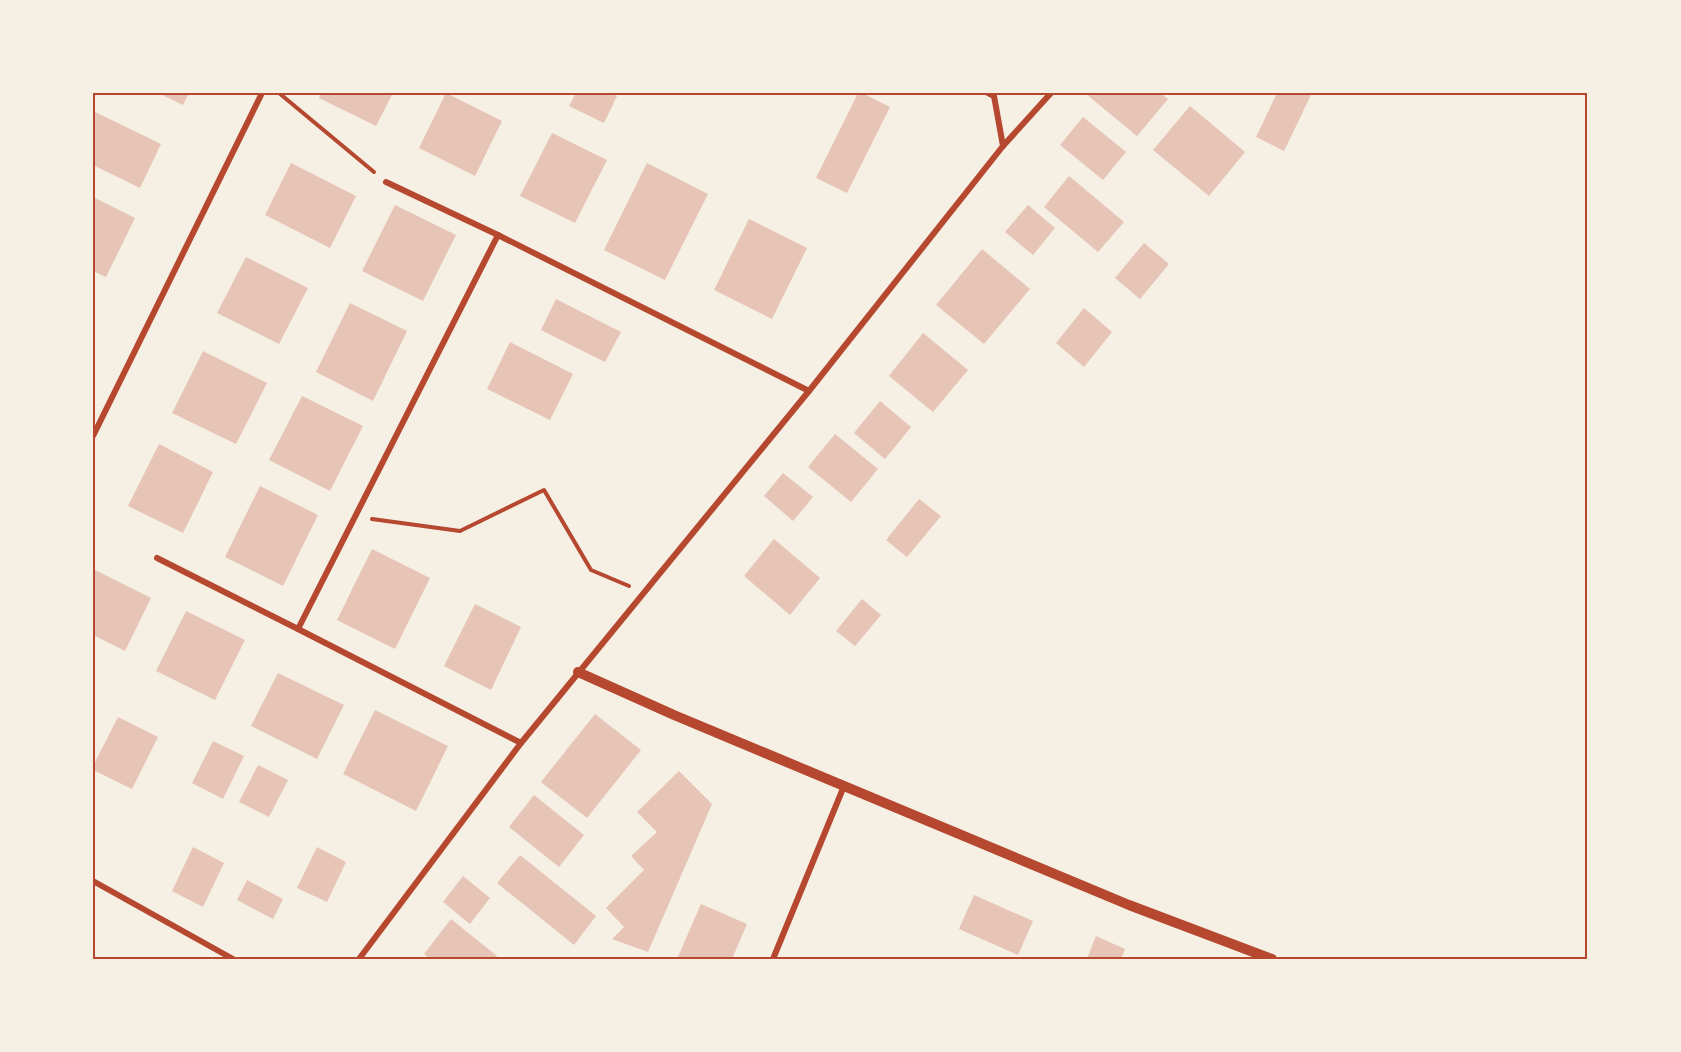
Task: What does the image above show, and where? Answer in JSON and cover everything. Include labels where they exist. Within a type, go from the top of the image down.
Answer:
[{"type":"street","points":[[93,436],[262,93]]},
{"type":"street","points":[[988,93],[994,96],[1003,146]]},
{"type":"street","points":[[359,959],[521,743],[809,391],[1003,146],[1051,93]]},
{"type":"street","points":[[386,182],[498,235],[809,391]]},
{"type":"street","points":[[298,629],[498,235]]},
{"type":"street","points":[[157,558],[521,743]]},
{"type":"street","points":[[578,672],[674,715],[1129,904],[1272,959]]},
{"type":"street","points":[[773,959],[844,786]]},
{"type":"street","points":[[93,881],[233,959]]},
{"type":"path","points":[[279,93],[386,182]]},
{"type":"path","points":[[355,516],[460,531],[544,490],[591,570],[643,592]]},
{"type":"building","points":[[158,93],[189,93],[183,105]]},
{"type":"building","points":[[321,93],[393,93],[376,126],[319,98]]},
{"type":"building","points":[[446,93],[502,121],[475,176],[419,148]]},
{"type":"building","points":[[576,93],[611,93],[617,96],[604,123],[569,106]]},
{"type":"building","points":[[858,93],[890,107],[847,193],[816,178]]},
{"type":"building","points":[[1160,93],[1168,99],[1137,136],[1086,94]]},
{"type":"building","points":[[1277,93],[1312,93],[1284,151],[1256,137]]},
{"type":"building","points":[[1190,106],[1245,152],[1209,196],[1153,150]]},
{"type":"building","points":[[93,111],[161,144],[140,188],[93,165]]},
{"type":"building","points":[[1083,117],[1126,152],[1103,180],[1060,145]]},
{"type":"building","points":[[552,133],[607,160],[575,223],[520,196]]},
{"type":"building","points":[[291,163],[356,196],[330,248],[265,215]]},
{"type":"building","points":[[647,163],[708,194],[665,280],[604,250]]},
{"type":"building","points":[[1069,176],[1124,222],[1098,252],[1044,207]]},
{"type":"building","points":[[93,197],[135,218],[106,277],[93,271]]},
{"type":"building","points":[[395,205],[456,235],[423,301],[362,271]]},
{"type":"building","points":[[1028,205],[1055,228],[1033,255],[1005,232]]},
{"type":"building","points":[[749,219],[807,248],[772,319],[714,290]]},
{"type":"building","points":[[1144,243],[1169,264],[1140,299],[1115,278]]},
{"type":"building","points":[[982,249],[1030,289],[984,344],[936,305]]},
{"type":"building","points":[[246,257],[308,288],[279,344],[217,313]]},
{"type":"building","points":[[556,299],[621,332],[605,362],[541,330]]},
{"type":"building","points":[[350,303],[407,331],[373,401],[316,372]]},
{"type":"building","points":[[1084,308],[1112,332],[1084,367],[1056,343]]},
{"type":"building","points":[[923,333],[968,370],[933,412],[889,376]]},
{"type":"building","points":[[510,342],[573,374],[550,420],[487,389]]},
{"type":"building","points":[[203,351],[267,383],[236,444],[172,413]]},
{"type":"building","points":[[302,396],[363,426],[330,491],[269,460]]},
{"type":"building","points":[[880,401],[911,427],[885,459],[854,433]]},
{"type":"building","points":[[835,434],[878,469],[851,502],[808,467]]},
{"type":"building","points":[[159,444],[213,472],[183,533],[128,506]]},
{"type":"building","points":[[783,473],[813,497],[793,521],[764,496]]},
{"type":"building","points":[[260,486],[318,515],[283,586],[225,557]]},
{"type":"building","points":[[919,499],[941,516],[907,557],[886,540]]},
{"type":"building","points":[[774,539],[820,578],[790,615],[744,576]]},
{"type":"building","points":[[372,549],[430,578],[395,649],[337,620]]},
{"type":"building","points":[[93,569],[151,598],[125,651],[93,635]]},
{"type":"building","points":[[862,599],[881,615],[855,646],[836,631]]},
{"type":"building","points":[[475,604],[521,627],[491,690],[444,666]]},
{"type":"building","points":[[186,611],[245,640],[215,700],[156,671]]},
{"type":"building","points":[[278,673],[344,705],[317,759],[251,726]]},
{"type":"building","points":[[375,710],[448,746],[416,811],[343,774]]},
{"type":"building","points":[[595,714],[641,750],[587,818],[541,782]]},
{"type":"building","points":[[118,717],[158,737],[132,789],[93,770]]},
{"type":"building","points":[[213,741],[244,756],[223,799],[192,783]]},
{"type":"building","points":[[258,765],[288,780],[269,817],[239,802]]},
{"type":"building","points":[[679,771],[712,804],[648,952],[612,939],[624,927],[606,908],[644,870],[631,856],[657,832],[637,812]]},
{"type":"building","points":[[534,795],[584,835],[559,867],[509,827]]},
{"type":"building","points":[[193,847],[224,863],[203,907],[172,891]]},
{"type":"building","points":[[317,847],[346,862],[327,902],[297,888]]},
{"type":"building","points":[[520,855],[596,916],[574,945],[497,883]]},
{"type":"building","points":[[463,876],[490,898],[470,924],[443,902]]},
{"type":"building","points":[[247,880],[283,899],[273,919],[237,900]]},
{"type":"building","points":[[974,895],[1033,921],[1018,955],[959,929]]},
{"type":"building","points":[[701,904],[747,924],[732,959],[677,959]]},
{"type":"building","points":[[451,919],[497,956],[494,959],[430,959],[424,954]]},
{"type":"building","points":[[1096,936],[1125,949],[1121,959],[1087,959]]}]
